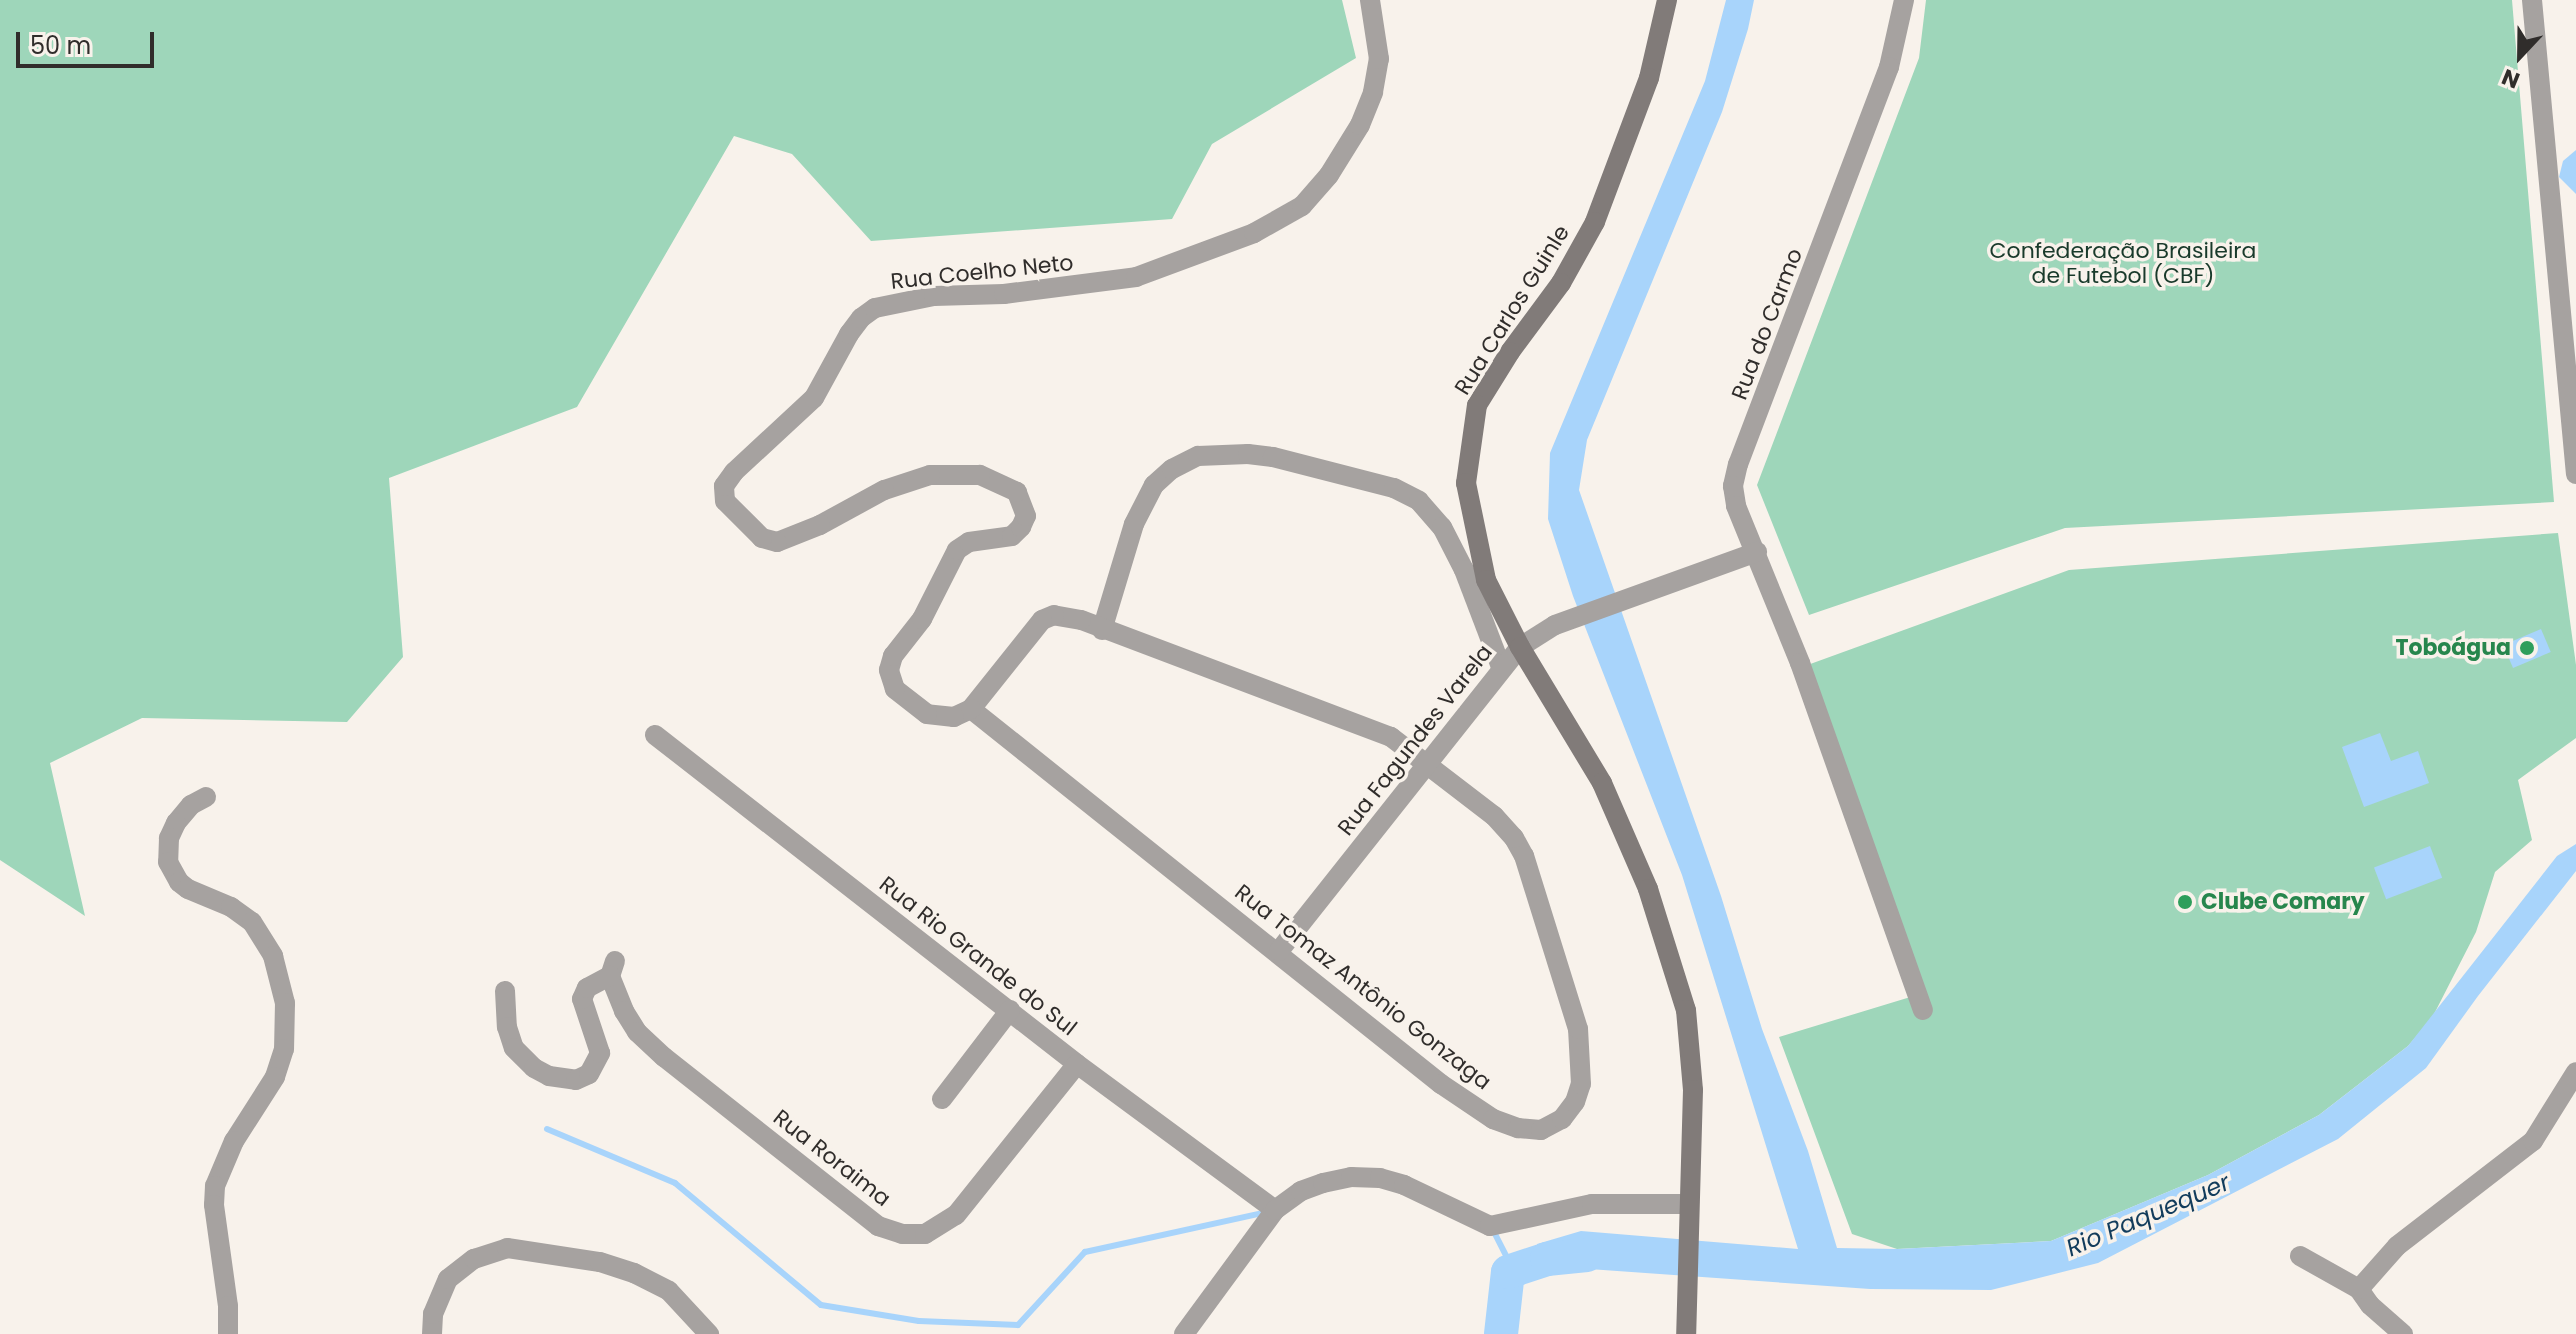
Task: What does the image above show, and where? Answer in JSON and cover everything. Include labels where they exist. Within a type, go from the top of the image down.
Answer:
[{"type":"street","name":"Rua Coelho Neto","points":[[971,709],[954,717],[927,714],[903,698],[891,681],[889,670],[893,656],[922,619],[957,550],[969,542],[1012,536],[1021,527],[1026,516],[1017,492],[980,475],[930,475],[884,490],[833,518],[777,542],[762,538],[737,514],[725,501],[724,486],[734,472],[814,398],[849,334],[861,318],[875,308],[934,296],[1004,294],[1136,277],[1254,233],[1302,206],[1329,175],[1360,125],[1373,92],[1379,59],[1370,0]]},
{"type":"street","name":"Rua Carlos Guinle","points":[[1667,0],[1649,78],[1595,222],[1553,296],[1483,393],[1471,429],[1466,483],[1486,580],[1520,647],[1602,783],[1671,953],[1686,1010],[1691,1049],[1686,1334]]},
{"type":"street","name":"Rua do Carmo","points":[[1904,0],[1889,67],[1738,464],[1733,486],[1736,506],[1800,663],[1923,1010]]},
{"type":"street","points":[[2532,0],[2568,292],[2576,474]]},
{"type":"street","points":[[1102,630],[1134,524],[1154,485],[1172,469],[1198,456],[1248,454],[1273,457],[1394,488],[1419,501],[1442,527],[1464,570],[1501,667]]},
{"type":"street","name":"Rua Fagundes Varela","points":[[1279,951],[1501,667],[1520,647],[1555,625],[1757,552]]},
{"type":"street","name":"Rua Tomaz Antônio Gonzaga","points":[[1065,616],[1102,630],[1391,737],[1494,816],[1514,838],[1531,872],[1578,1029],[1582,1054],[1581,1084],[1575,1102],[1562,1119],[1541,1130],[1518,1128],[1493,1119],[1441,1084],[1279,951],[971,709],[1042,620],[1065,616]]},
{"type":"street","name":"Rua Rio Grande do Sul","points":[[655,735],[1077,1064],[1275,1210]]},
{"type":"street","points":[[206,797],[191,805],[176,823],[169,838],[168,862],[179,882],[188,889],[231,907],[252,922],[273,956],[285,1003],[284,1049],[275,1077],[234,1141],[215,1186],[214,1205],[228,1334]]},
{"type":"street","name":"Rua Roraima","points":[[505,991],[507,1027],[514,1048],[534,1068],[549,1076],[576,1080],[589,1074],[600,1053],[582,999],[587,988],[613,968],[624,1011],[637,1032],[664,1057],[878,1226],[902,1234],[925,1234],[956,1215],[1077,1064]]},
{"type":"street","points":[[942,1099],[1010,1010]]},
{"type":"street","points":[[2364,1297],[2397,1246],[2533,1141],[2576,1072]]},
{"type":"street","points":[[1184,1334],[1275,1210],[1301,1191],[1351,1177],[1380,1178],[1404,1185],[1490,1226],[1592,1204],[1689,1204]]},
{"type":"street","points":[[432,1334],[433,1314],[448,1279],[474,1259],[507,1248],[600,1262],[634,1273],[669,1291],[709,1334]]},
{"type":"street","points":[[2300,1256],[2364,1297],[2403,1334]]},
{"type":"street","points":[[2364,1297],[2376,1334]]},
{"type":"green space","points":[[0,0],[1342,0],[1356,58],[1212,144],[1172,219],[871,241],[792,154],[734,136],[577,407],[389,478],[403,657],[347,722],[142,718],[50,763],[85,916],[0,860]]},
{"type":"green space","name":"Confederação Brasileira de Futebol (CBF)","points":[[1926,0],[2512,0],[2554,502],[2065,528],[1809,615],[1757,485],[1919,58]]},
{"type":"green space","name":"Clube Comary","points":[[2558,533],[2576,665],[2576,738],[2518,780],[2532,840],[2495,872],[2476,932],[2432,1018],[2408,1046],[2319,1115],[2208,1175],[2051,1241],[1897,1249],[1852,1234],[1779,1037],[1917,995],[1802,667],[2069,570]]},
{"type":"water","points":[[1726,0],[1754,0],[1748,29],[1722,112],[1587,440],[1579,490],[1721,896],[1762,1029],[1808,1151],[1837,1248],[1897,1249],[2051,1241],[2208,1175],[2319,1115],[2408,1046],[2557,856],[2576,844],[2576,871],[2426,1068],[2338,1139],[2098,1263],[1991,1290],[1870,1289],[1589,1269],[1544,1276],[1537,1244],[1581,1231],[1798,1249],[1682,875],[1573,596],[1548,519],[1550,453],[1705,81]]},
{"type":"water","points":[[2576,150],[2576,194],[2559,177],[2563,161]]},
{"type":"water","name":"Toboágua","points":[[2541,629],[2551,652],[2513,668],[2503,645]]},
{"type":"water","points":[[2380,733],[2391,761],[2418,751],[2429,783],[2364,807],[2342,747]]},
{"type":"water","points":[[2430,846],[2442,878],[2386,899],[2374,868]]},
{"type":"waterway","points":[[547,1129],[675,1183],[821,1305],[919,1321],[1018,1325],[1085,1252],[1267,1212]]},
{"type":"waterway","points":[[1493,1230],[1507,1258],[1508,1272]]},
{"type":"waterway","name":"Rio Paquequer","points":[[1501,1334],[1508,1272],[1547,1259],[1587,1255]]},
{"type":"place","name":"Toboágua","points":[[2527,648]]},
{"type":"place","name":"Clube Comary","points":[[2185,902]]}]
